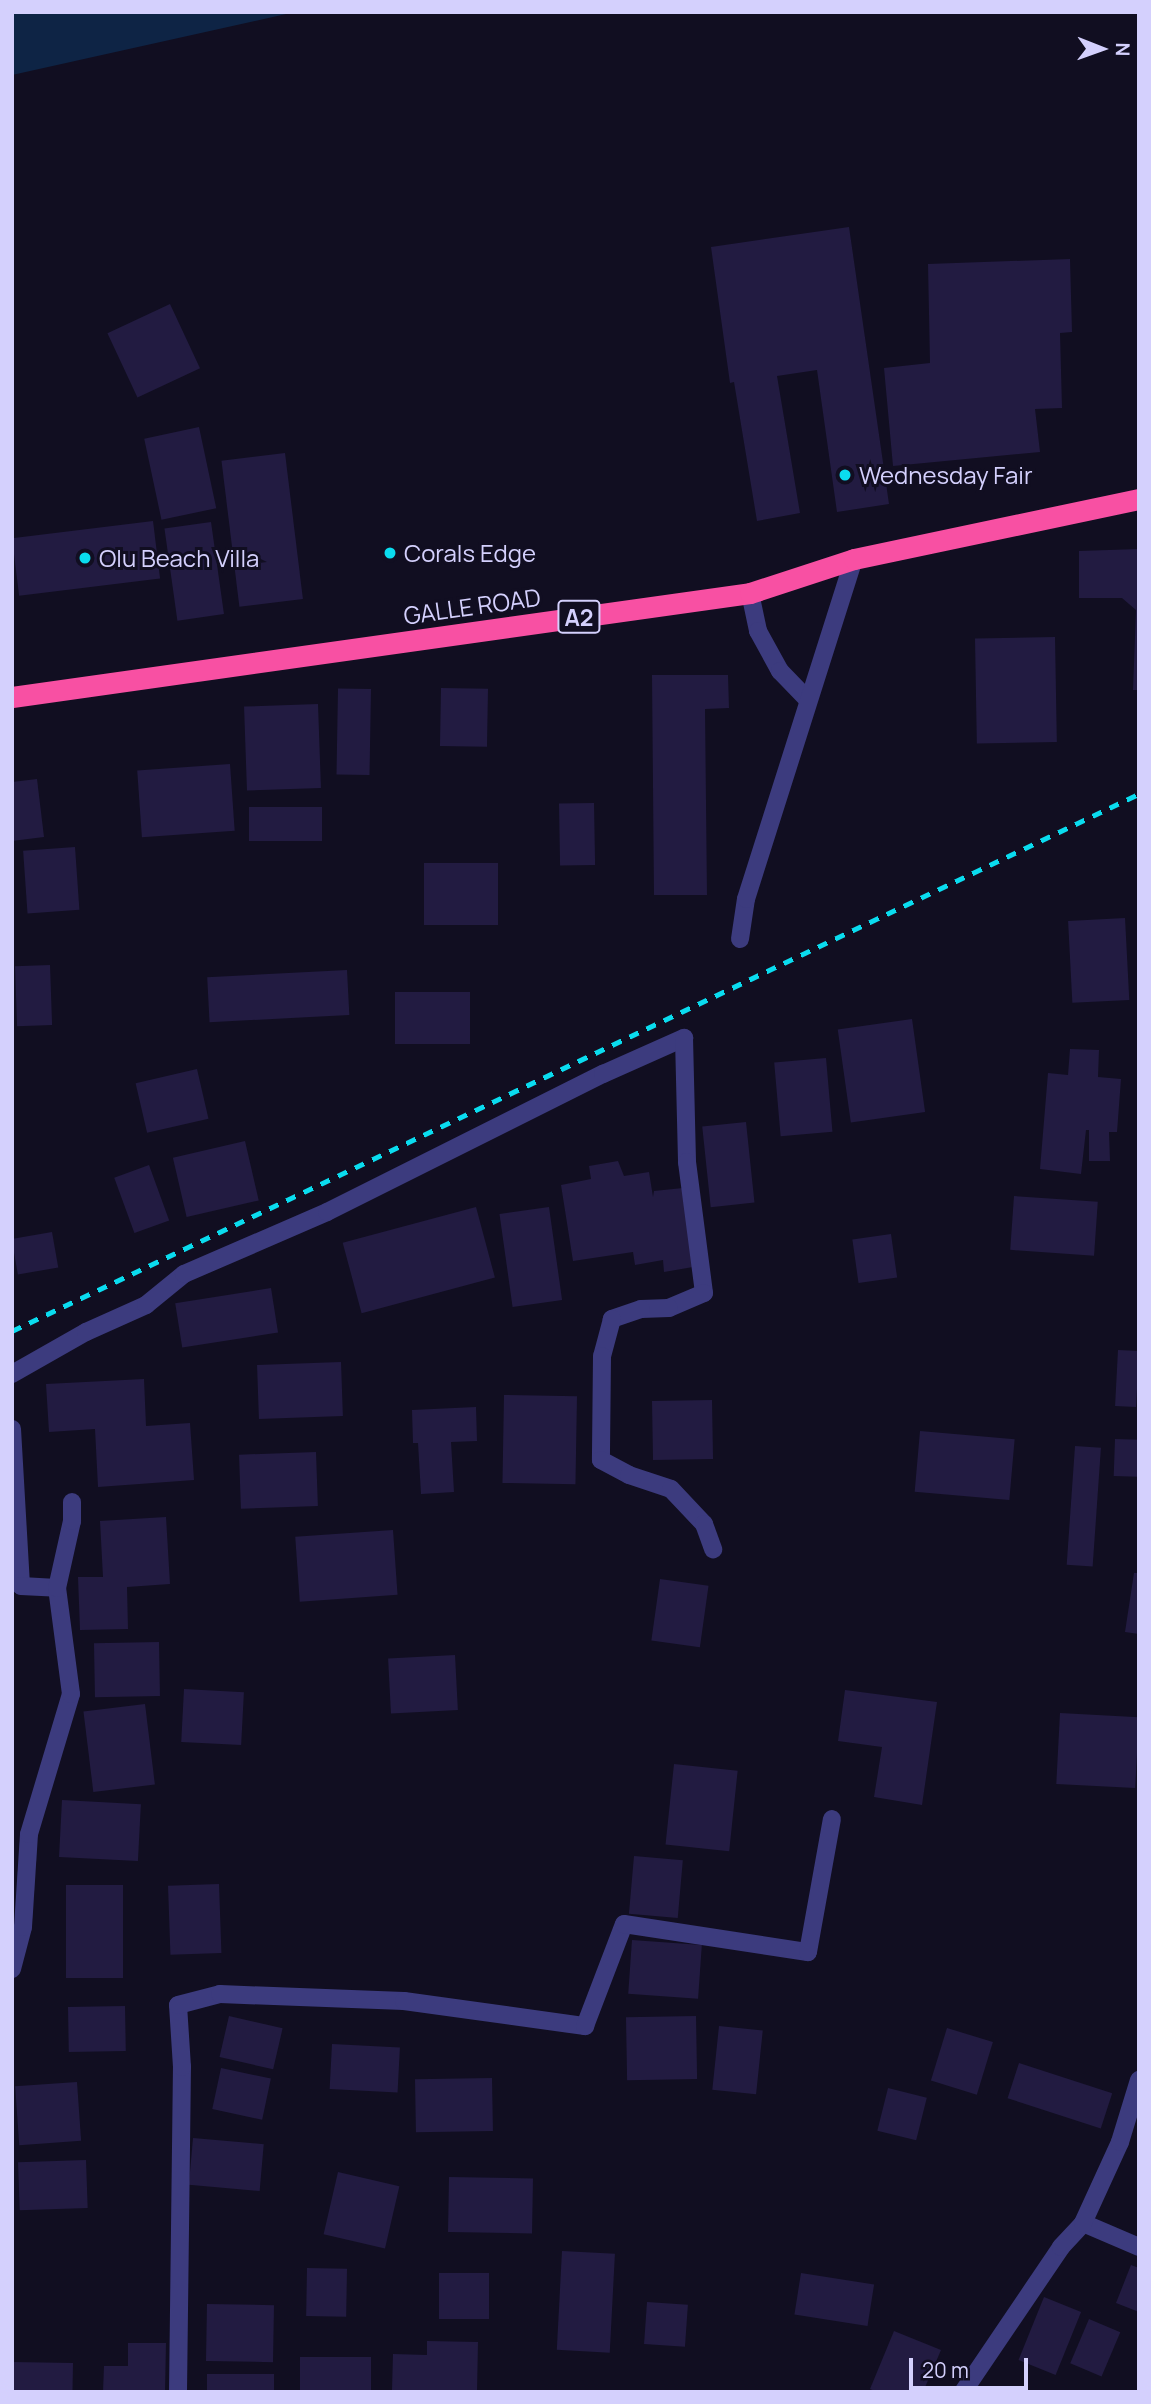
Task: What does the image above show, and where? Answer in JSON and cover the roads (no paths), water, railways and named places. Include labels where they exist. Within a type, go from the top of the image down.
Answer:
[{"type":"highway","name":"GALLE ROAD","points":[[12,697],[750,593],[855,559],[1139,499]]},
{"type":"street","points":[[740,939],[746,899],[855,559]]},
{"type":"street","points":[[750,593],[758,631],[780,671],[808,700]]},
{"type":"street","points":[[12,1374],[86,1332],[146,1305],[184,1274],[327,1212],[603,1074],[684,1038],[687,1162],[704,1293],[669,1308],[641,1309],[612,1320],[602,1356],[601,1460],[629,1475],[671,1489],[704,1524],[713,1549]]},
{"type":"street","points":[[12,1429],[21,1586],[57,1588]]},
{"type":"street","points":[[12,1969],[23,1927],[29,1834],[71,1694],[57,1588],[72,1521],[72,1502]]},
{"type":"street","points":[[178,2392],[182,2067],[177,2005],[220,1994],[404,2001],[585,2026],[624,1924],[808,1952],[832,1819]]},
{"type":"street","points":[[963,2392],[1061,2247],[1083,2223],[1120,2142],[1139,2080]]},
{"type":"street","points":[[1083,2223],[1139,2247]]},
{"type":"water","points":[[12,12],[295,12],[12,75]]},
{"type":"railway","points":[[12,1331],[1139,794]]},
{"type":"place","name":"Wednesday Fair","points":[[845,475]]},
{"type":"place","name":"Corals Edge","points":[[390,553]]},
{"type":"place","name":"Olu Beach Villa","points":[[85,558]]}]
